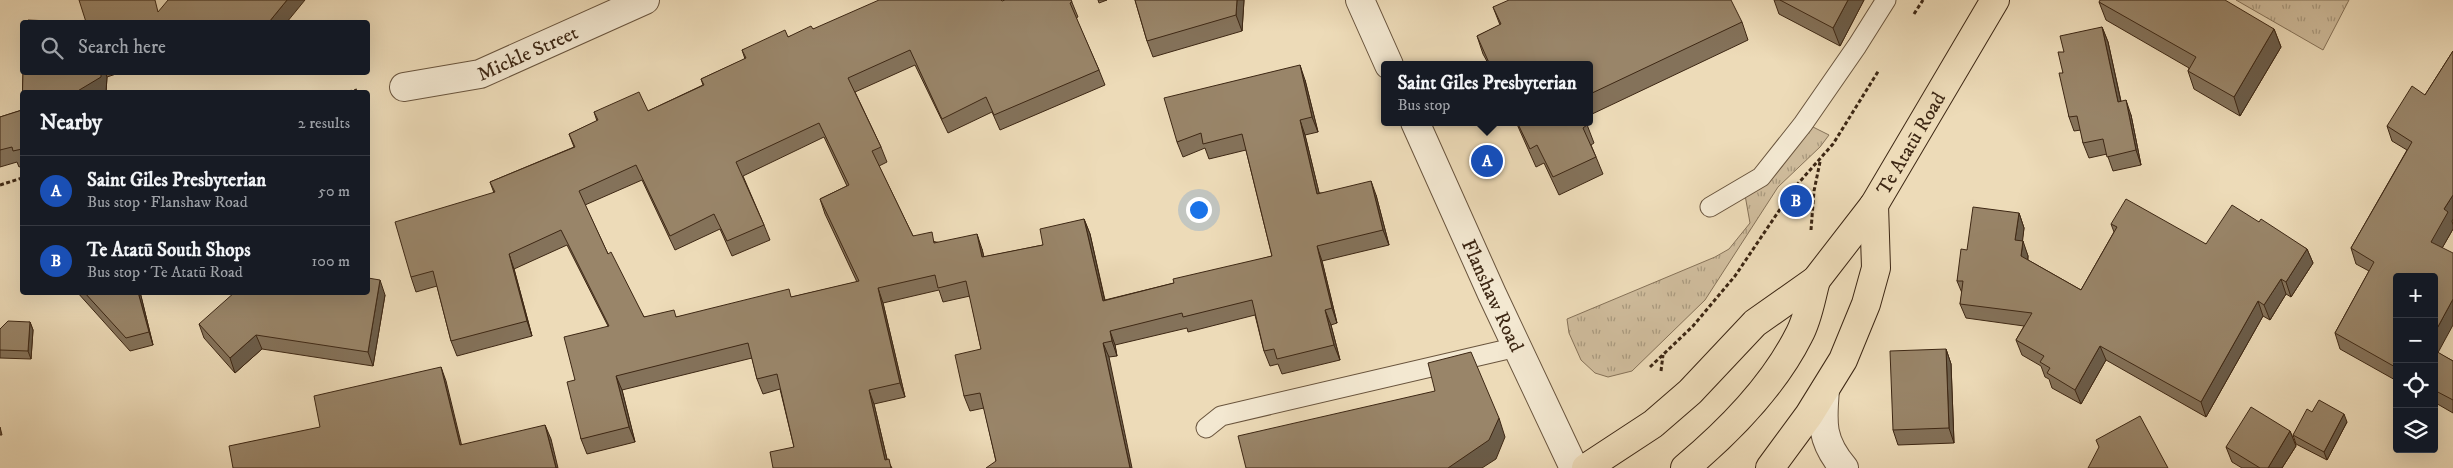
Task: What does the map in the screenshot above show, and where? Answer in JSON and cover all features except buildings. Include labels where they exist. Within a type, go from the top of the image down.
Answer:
[{"type":"main road","name":"Te Atatū Road","points":[[1586,468],[1653,424],[1690,392],[1754,323],[1816,280],[1874,205],[1996,0]]},
{"type":"main road","points":[[1770,468],[1825,390],[1843,360],[1872,285],[1876,268],[1874,205]]},
{"type":"main road","name":"Te Atatū Road","points":[[1685,468],[1741,418],[1771,378],[1800,335],[1816,280]]},
{"type":"street","name":"Mickle Street","points":[[404,86],[480,74],[645,0]]},
{"type":"street","points":[[1360,0],[1387,61]]},
{"type":"street","name":"Flanshaw Road","points":[[1417,126],[1516,347],[1574,468]]},
{"type":"street","points":[[1825,390],[1822,423],[1827,442],[1844,468]]},
{"type":"lane","points":[[1710,207],[1761,177],[1803,124],[1886,0]]},
{"type":"lane","points":[[1206,428],[1221,416],[1516,347]]},
{"type":"path","points":[[1913,16],[1923,0]]},
{"type":"path","points":[[1650,367],[1694,326],[1735,276],[1795,186],[1820,161],[1883,64]]},
{"type":"path","points":[[1816,280],[1810,234],[1814,191],[1820,161]]},
{"type":"path","points":[[0,185],[20,179]]},
{"type":"path","points":[[1662,369],[1663,355]]},
{"type":"green space","points":[[2236,0],[2349,0],[2323,50]]},
{"type":"green space","points":[[1811,126],[1829,135],[1820,147],[1778,187],[1705,300],[1632,371],[1608,377],[1595,373],[1581,360],[1569,333],[1567,319],[1715,257],[1729,249],[1750,223],[1745,195],[1780,169]]},
{"type":"place","name":"Saint Giles Presbyterian","points":[[1487,161]]},
{"type":"place","name":"Te Atatū South Shops","points":[[1796,201]]}]
